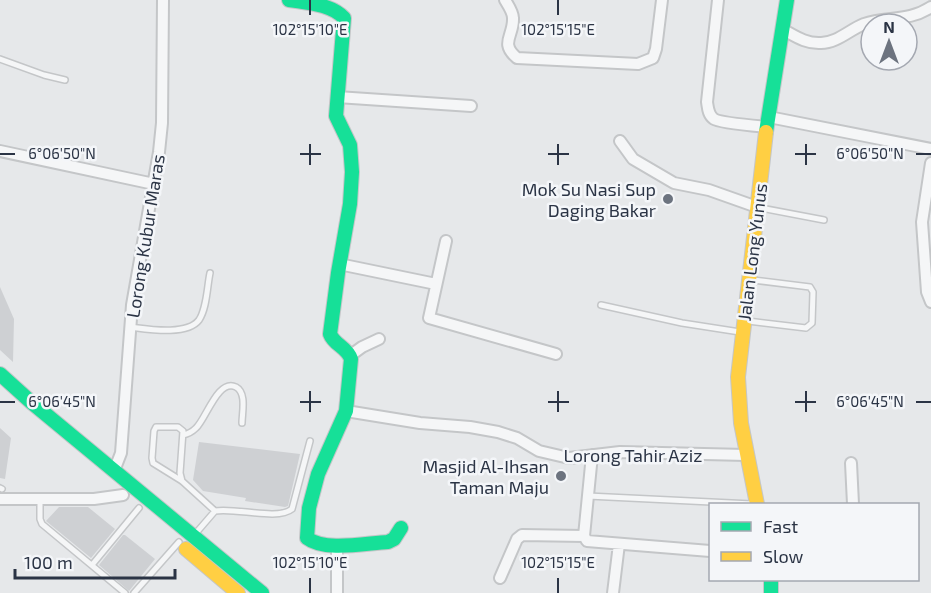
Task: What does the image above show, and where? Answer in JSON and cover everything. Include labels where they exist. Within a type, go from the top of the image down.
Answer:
[{"type":"main road","points":[[289,0],[341,6],[345,22],[336,116],[339,127],[350,143],[352,167],[347,225],[339,264],[330,334],[332,339],[351,355],[346,411],[318,474],[309,508],[306,535],[312,542],[337,546],[392,541],[400,528]]},
{"type":"main road","name":"Jalan Long Yunus","points":[[757,503],[746,456],[738,377],[757,207],[782,29],[782,1]]},
{"type":"main road","points":[[0,374],[262,593]]},
{"type":"main road","points":[[0,392],[238,593]]},
{"type":"street","name":"Lorong Kubur Maras","points":[[114,471],[121,453],[130,327],[162,123],[163,0]]},
{"type":"street","points":[[506,0],[514,16],[507,45],[510,52],[517,58],[638,64],[653,58],[662,0]]},
{"type":"street","points":[[718,0],[706,102],[712,118],[721,122],[768,122],[931,149]]},
{"type":"street","points":[[782,29],[810,43],[824,44],[864,24],[916,16],[931,7]]},
{"type":"street","points":[[337,98],[471,106]]},
{"type":"street","points":[[620,141],[633,159],[674,183],[709,190],[757,207]]},
{"type":"street","points":[[0,151],[154,184]]},
{"type":"street","points":[[931,163],[922,210],[927,292],[931,302]]},
{"type":"street","points":[[446,241],[429,318],[556,354]]},
{"type":"street","points":[[339,264],[436,284]]},
{"type":"street","points":[[351,355],[379,339]]},
{"type":"street","name":"Lorong Tahir Aziz","points":[[346,411],[498,432],[517,438],[539,451],[566,457],[620,452],[746,456]]},
{"type":"street","points":[[592,455],[584,536],[589,542],[709,551]]},
{"type":"street","points":[[851,463],[853,503]]},
{"type":"street","points":[[1,492],[40,499],[94,499],[123,495]]},
{"type":"street","points":[[500,578],[517,539],[522,535],[584,536]]},
{"type":"street","points":[[613,593],[619,544]]},
{"type":"street","points":[[337,546],[337,593]]},
{"type":"lane","points":[[0,59],[65,80]]},
{"type":"lane","points":[[757,207],[824,220]]},
{"type":"lane","points":[[130,327],[159,331],[192,326],[199,320],[203,311],[210,273]]},
{"type":"lane","points":[[601,305],[682,323],[809,328],[812,323],[813,292],[810,287],[748,279]]},
{"type":"lane","points":[[183,435],[195,429],[217,394],[226,387],[233,386],[239,389],[242,395],[242,423]]},
{"type":"lane","points":[[182,481],[180,473],[183,431],[178,427],[156,427],[152,458],[156,466],[182,481],[215,511],[288,513],[295,504],[310,441]]},
{"type":"lane","points":[[588,496],[736,503]]},
{"type":"lane","points":[[40,499],[42,524],[125,593]]},
{"type":"lane","points":[[92,565],[139,508]]},
{"type":"lane","points":[[193,536],[215,511]]},
{"type":"lane","points":[[134,593],[179,542]]},
{"type":"building","points":[[0,287],[14,319],[13,362],[0,350]]},
{"type":"building","points":[[0,428],[11,438],[5,479],[0,478]]},
{"type":"building","points":[[199,442],[300,454],[288,506],[245,501],[246,498],[203,491],[193,480]]},
{"type":"building","points":[[59,507],[88,507],[115,529],[91,558],[46,521]]},
{"type":"building","points":[[123,535],[155,559],[129,591],[99,565]]},
{"type":"traffic: fast","points":[[289,0],[326,7],[344,18],[336,116],[350,145],[352,172],[350,204],[330,334],[351,359],[346,411],[318,474],[309,508],[307,538],[324,545],[335,546],[388,542],[394,539],[401,528]]},
{"type":"traffic: fast","points":[[766,132],[787,0]]},
{"type":"traffic: fast","points":[[0,374],[262,593]]},
{"type":"traffic: fast","points":[[771,581],[771,593]]},
{"type":"traffic: slow","points":[[757,503],[741,423],[738,377],[766,132]]},
{"type":"traffic: slow","points":[[186,549],[238,593]]},
{"type":"place","name":"Mok Su Nasi Sup Daging Bakar","points":[[668,199]]},
{"type":"place","name":"Masjid Al-Ihsan Taman Maju","points":[[561,476]]}]
